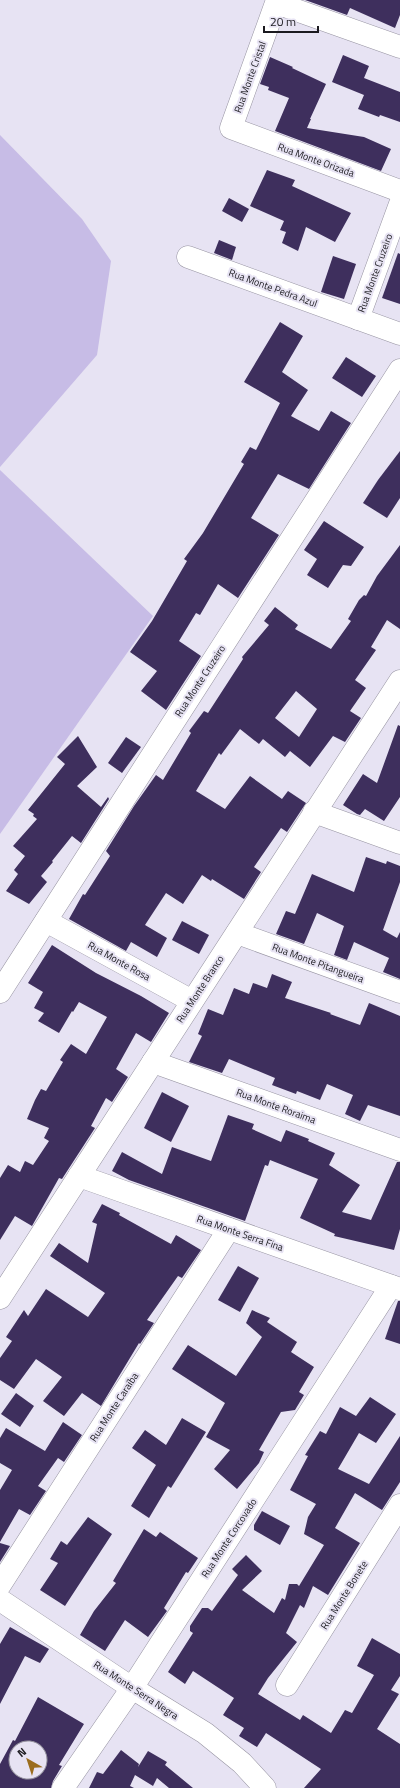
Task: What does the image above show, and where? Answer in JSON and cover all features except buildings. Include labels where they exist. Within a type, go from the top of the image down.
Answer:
[{"type":"street","name":"Rua Monte Cristal","points":[[231,128],[276,3],[400,47]]},
{"type":"street","name":"Rua Monte Orizada","points":[[231,128],[400,191]]},
{"type":"street","name":"Rua Monte Cruzeiro","points":[[358,319],[400,204]]},
{"type":"street","name":"Rua Monte Pedra Azul","points":[[188,257],[400,334]]},
{"type":"street","name":"Rua Monte Cruzeiro","points":[[0,992],[400,370]]},
{"type":"street","name":"Rua Monte Branco","points":[[0,1298],[314,812],[398,687]]},
{"type":"street","points":[[314,812],[400,843]]},
{"type":"street","name":"Rua Monte Rosa","points":[[46,921],[192,1001]]},
{"type":"street","name":"Rua Monte Pitangueira","points":[[236,933],[400,992]]},
{"type":"street","name":"Rua Monte Roraima","points":[[153,1062],[400,1150]]},
{"type":"street","name":"Rua Monte Serra Fina","points":[[79,1176],[396,1287]]},
{"type":"street","name":"Rua Monte Caraíba","points":[[0,1584],[229,1229]]},
{"type":"street","name":"Rua Monte Corcovado","points":[[63,1788],[132,1688],[396,1287]]},
{"type":"street","name":"Rua Monte Bonete","points":[[287,1685],[400,1506]]},
{"type":"street","name":"Rua Monte Serra Negra","points":[[0,1600],[132,1688],[205,1733],[242,1763],[265,1788]]},
{"type":"shaded area","points":[[0,135],[82,219],[111,261],[97,355],[0,467]]},
{"type":"shaded area","points":[[0,470],[153,616],[0,834]]}]
